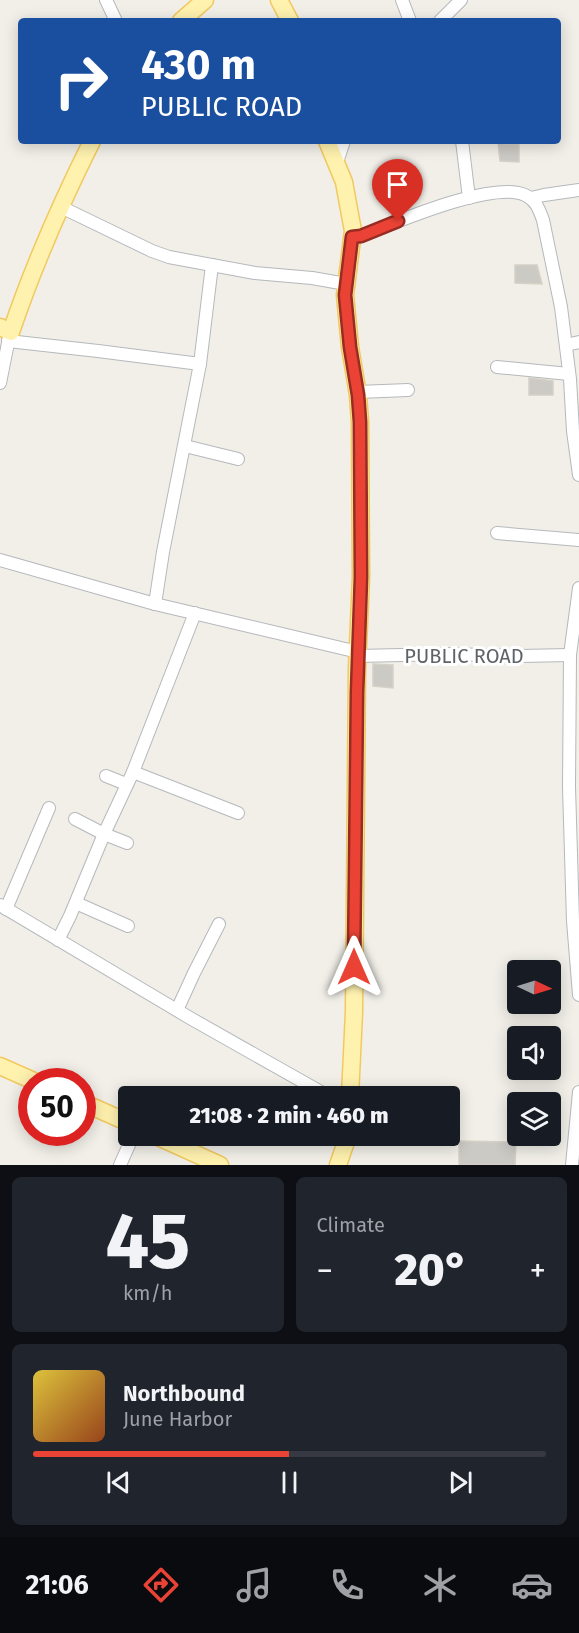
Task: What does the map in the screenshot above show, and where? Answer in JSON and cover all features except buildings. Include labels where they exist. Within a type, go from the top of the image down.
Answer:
[{"type":"main road","points":[[184,18],[205,0]]},
{"type":"main road","points":[[279,0],[288,18]]},
{"type":"main road","points":[[6,334],[91,144]]},
{"type":"main road","points":[[328,144],[344,182],[353,231],[345,295],[360,422],[361,577],[357,654],[354,1012],[350,1086]]},
{"type":"main road","points":[[1,1071],[18,1076]]},
{"type":"main road","points":[[96,1108],[118,1118]]},
{"type":"main road","points":[[178,1146],[220,1165]]},
{"type":"main road","points":[[338,1165],[345,1146]]},
{"type":"street","points":[[106,0],[115,18]]},
{"type":"street","points":[[402,0],[409,18]]},
{"type":"street","points":[[443,18],[461,0]]},
{"type":"street","points":[[337,162],[343,144]]},
{"type":"street","points":[[462,144],[470,198]]},
{"type":"street","points":[[531,198],[579,190]]},
{"type":"street","points":[[352,237],[361,236],[424,212],[470,198],[512,191],[531,198],[543,220],[561,307],[573,343],[579,475]]},
{"type":"street","points":[[61,207],[152,251],[169,256],[255,273],[312,278],[346,284]]},
{"type":"street","points":[[156,604],[163,552],[200,364],[212,265]]},
{"type":"street","points":[[0,383],[6,334],[86,349],[200,364]]},
{"type":"street","points":[[497,367],[573,380]]},
{"type":"street","points":[[358,392],[408,390]]},
{"type":"street","points":[[185,446],[238,459]]},
{"type":"street","points":[[497,533],[579,540]]},
{"type":"street","name":"PUBLIC ROAD","points":[[0,560],[156,604],[357,654],[573,655]]},
{"type":"street","points":[[579,592],[573,655],[575,724],[569,828],[575,874],[579,995]]},
{"type":"street","points":[[58,940],[133,772],[195,613]]},
{"type":"street","points":[[133,772],[238,813]]},
{"type":"street","points":[[106,776],[126,784]]},
{"type":"street","points":[[49,808],[3,907],[310,1086]]},
{"type":"street","points":[[75,819],[127,843]]},
{"type":"street","points":[[76,903],[128,926]]},
{"type":"street","points":[[177,1010],[219,924]]},
{"type":"street","points":[[572,1165],[579,1092]]},
{"type":"street","points":[[120,1165],[129,1146]]},
{"type":"route","points":[[354,967],[357,652],[361,577],[360,422],[345,295],[352,237],[361,236],[398,221]]}]
